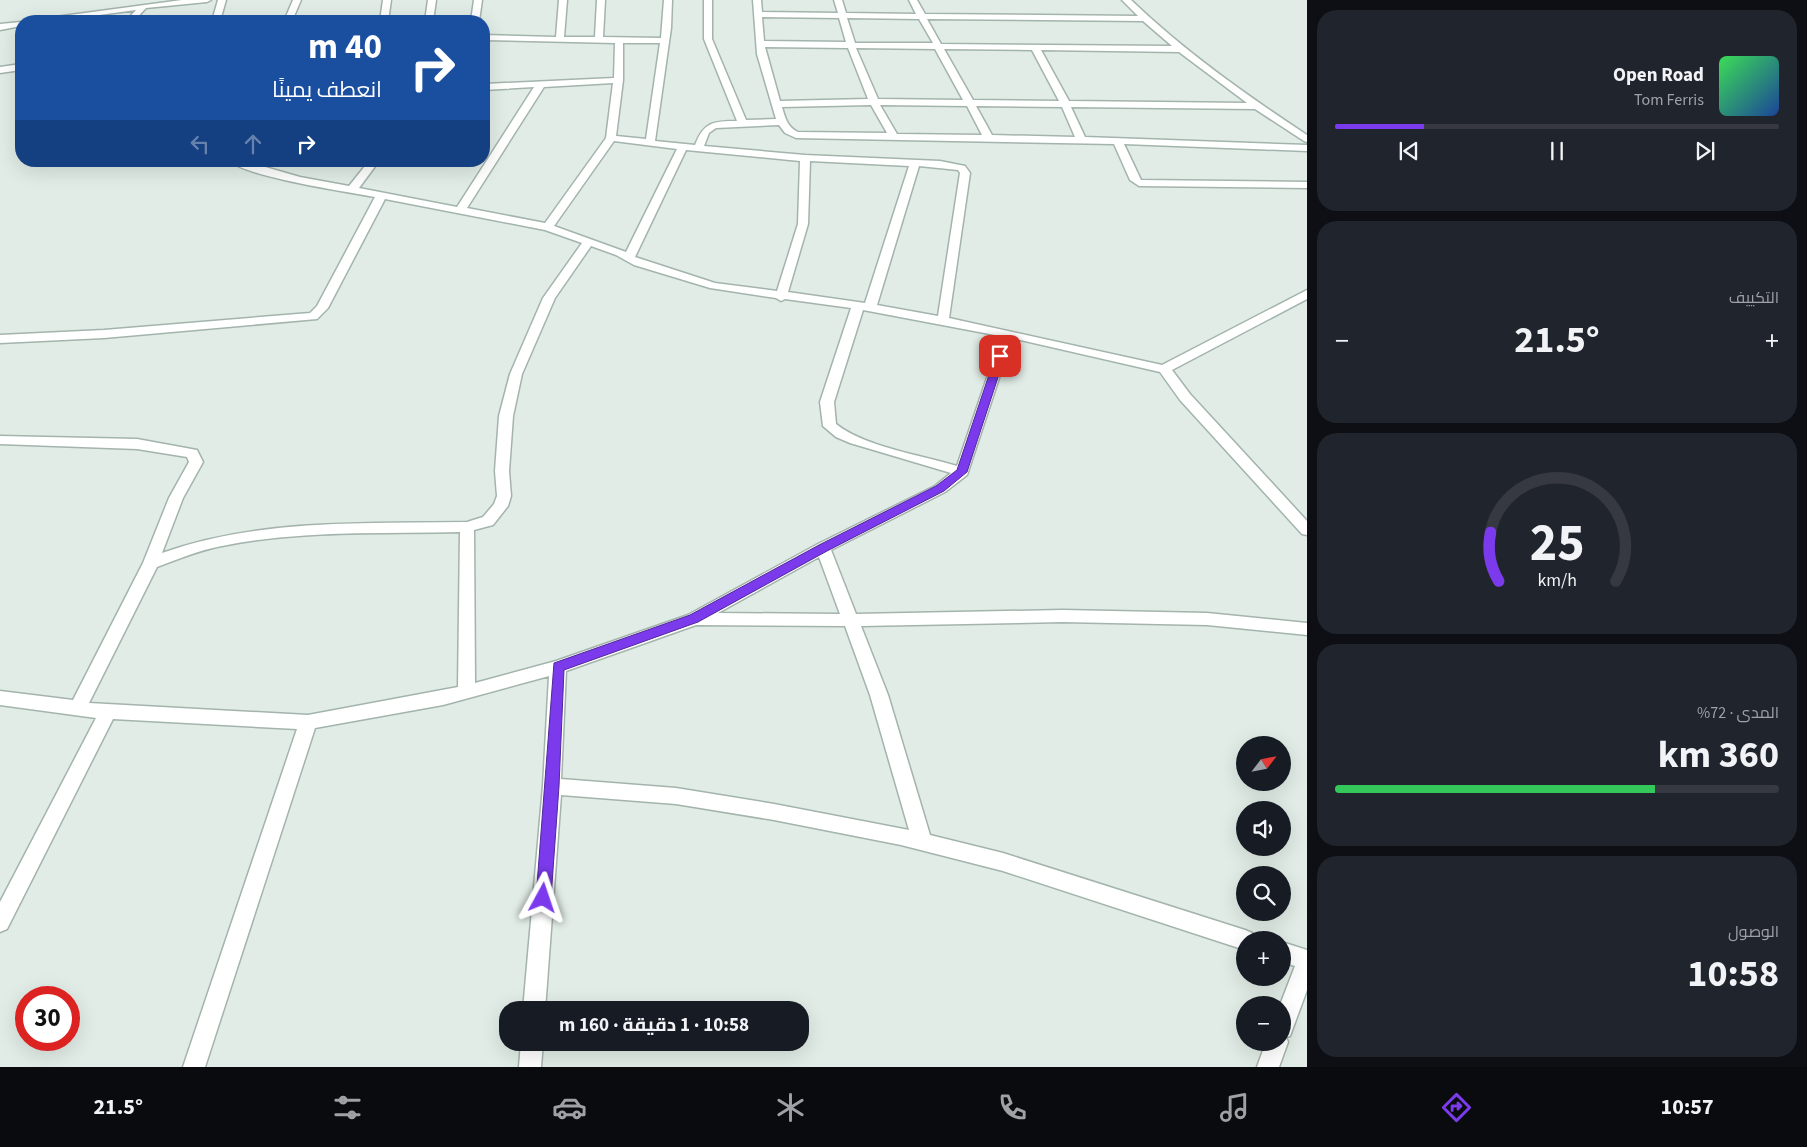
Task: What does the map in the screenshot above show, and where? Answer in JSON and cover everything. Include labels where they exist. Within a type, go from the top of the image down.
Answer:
[{"type":"street","points":[[82,15],[144,6],[207,0]]},
{"type":"street","points":[[218,15],[222,0]]},
{"type":"street","points":[[291,15],[297,0]]},
{"type":"street","points":[[385,15],[387,0]]},
{"type":"street","points":[[430,15],[432,0]]},
{"type":"street","points":[[476,15],[478,0]]},
{"type":"street","points":[[560,39],[563,0]]},
{"type":"street","points":[[599,40],[601,0]]},
{"type":"street","points":[[650,143],[665,40],[668,0]]},
{"type":"street","points":[[708,0],[708,39],[742,122]]},
{"type":"street","points":[[757,0],[760,44],[767,79],[782,122],[788,131],[796,135],[1082,140],[1307,148]]},
{"type":"street","points":[[838,0],[850,45],[874,102],[893,136]]},
{"type":"street","points":[[913,0],[936,46],[988,138]]},
{"type":"street","points":[[1126,0],[1144,19],[1257,106],[1307,139]]},
{"type":"street","points":[[136,15],[144,6]]},
{"type":"street","points":[[758,14],[1144,19]]},
{"type":"street","points":[[0,27],[15,25]]},
{"type":"street","points":[[490,38],[665,40]]},
{"type":"street","points":[[548,227],[610,138],[618,80],[619,40]]},
{"type":"street","points":[[760,44],[1183,49]]},
{"type":"street","points":[[1035,48],[1065,103],[1082,140]]},
{"type":"street","points":[[0,70],[15,68]]},
{"type":"street","points":[[490,87],[618,80]]},
{"type":"street","points":[[490,164],[540,85]]},
{"type":"street","points":[[776,104],[874,102],[1257,106]]},
{"type":"street","points":[[698,149],[706,131],[712,126],[742,122],[782,122]]},
{"type":"street","points":[[610,138],[698,149],[806,158],[952,165],[961,168],[965,173],[943,319]]},
{"type":"street","points":[[1118,141],[1139,183],[1307,185]]},
{"type":"street","points":[[629,258],[683,147]]},
{"type":"street","points":[[781,297],[803,224],[806,158]]},
{"type":"street","points":[[915,163],[864,306],[826,402],[827,416],[832,428],[848,438],[962,472]]},
{"type":"street","points":[[248,167],[300,180],[548,227],[589,241],[638,263],[714,286],[781,297],[864,306],[943,319],[1164,369],[1185,396],[1307,530]]},
{"type":"street","points":[[352,190],[369,167]]},
{"type":"street","points":[[460,211],[488,167]]},
{"type":"street","points":[[0,339],[104,334],[313,316],[322,308],[382,195]]},
{"type":"street","points":[[151,562],[222,541],[251,536],[331,530],[467,527],[488,521],[501,506],[504,496],[502,471],[506,416],[516,374],[549,298],[589,241]]},
{"type":"street","points":[[1164,369],[1307,294]]},
{"type":"street","points":[[0,698],[108,712],[308,722],[467,692],[558,667],[694,619],[823,548],[940,488],[962,472],[1000,356],[1001,332]]},
{"type":"street","points":[[0,440],[137,444],[192,453],[196,462],[176,498],[151,562],[78,708]]},
{"type":"street","points":[[467,527],[467,692]]},
{"type":"street","points":[[823,548],[879,695],[922,842]]},
{"type":"street","points":[[694,619],[852,620],[1073,616],[1206,619],[1307,629]]},
{"type":"street","points":[[535,1001],[552,786],[558,667]]},
{"type":"street","points":[[0,922],[108,712]]},
{"type":"street","points":[[194,1067],[308,722]]},
{"type":"street","points":[[552,786],[676,796],[774,812],[922,842],[1003,862],[1236,937]]},
{"type":"street","points":[[1291,956],[1307,962],[1291,1004]]},
{"type":"street","points":[[530,1067],[531,1051]]},
{"type":"street","points":[[1268,1067],[1274,1051]]},
{"type":"route","points":[[543,898],[552,786],[558,667],[694,619],[823,548],[940,488],[962,472],[1000,356]]}]
